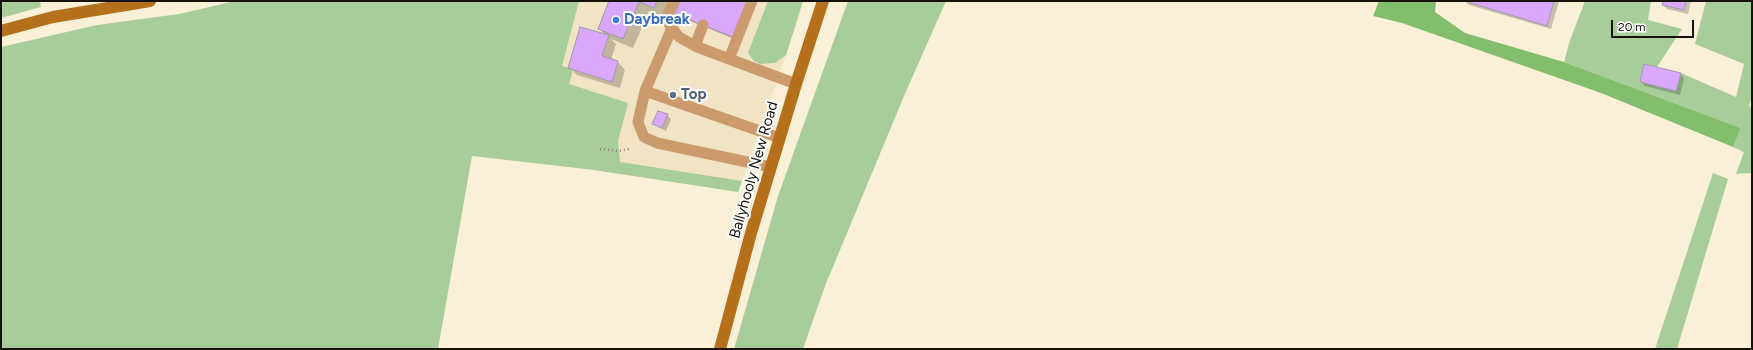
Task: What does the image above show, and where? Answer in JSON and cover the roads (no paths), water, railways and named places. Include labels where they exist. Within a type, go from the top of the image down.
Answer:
[{"type":"main road","points":[[1,31],[53,17],[150,1]]},
{"type":"main road","name":"Ballyhooly New Road","points":[[720,349],[751,233],[823,1]]},
{"type":"lane","points":[[674,1],[668,14],[669,24],[679,37],[695,46],[796,84]]},
{"type":"lane","points":[[729,59],[752,1]]},
{"type":"lane","points":[[695,46],[703,25]]},
{"type":"lane","points":[[672,28],[646,90],[638,122],[644,137],[657,143],[771,167]]},
{"type":"lane","points":[[646,90],[780,138]]},
{"type":"place","name":"Daybreak","points":[[616,20]]},
{"type":"place","name":"Top","points":[[673,95]]}]
